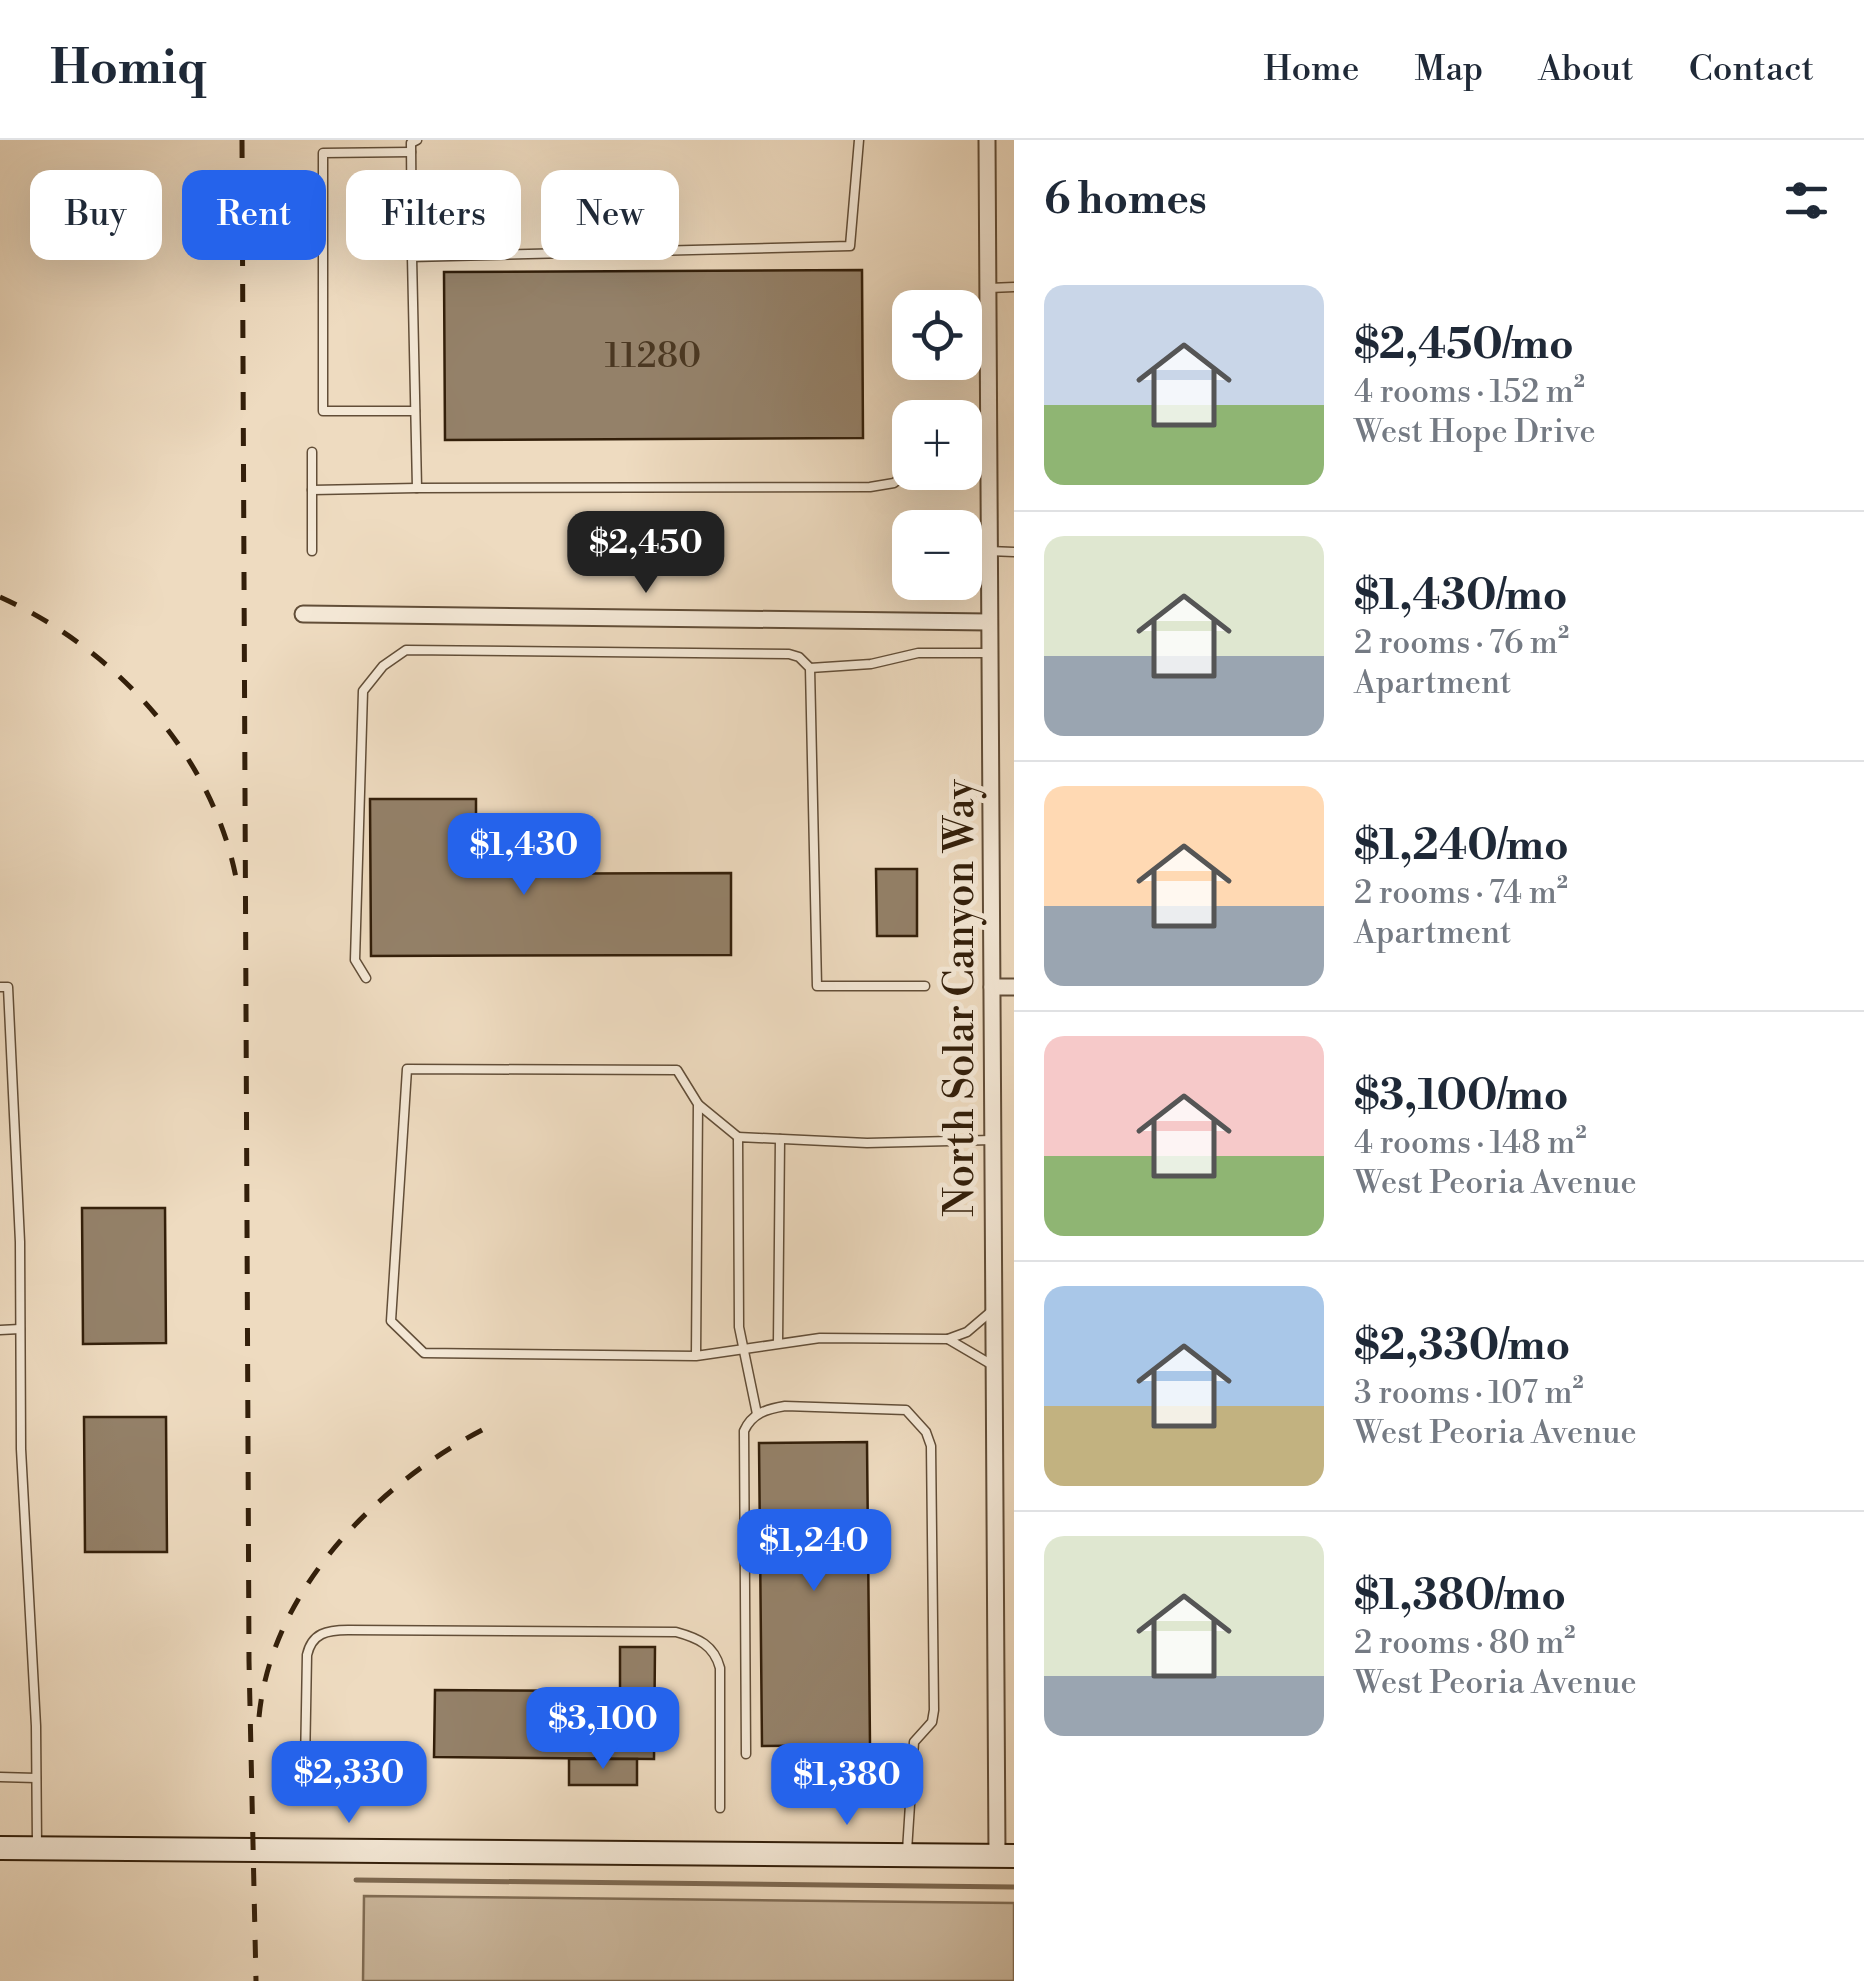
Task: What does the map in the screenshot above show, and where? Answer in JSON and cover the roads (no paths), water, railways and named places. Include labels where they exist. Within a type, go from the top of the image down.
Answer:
[{"type":"main road","points":[[0,1848],[1006,1856]]},
{"type":"street","name":"North Solar Canyon Way","points":[[986,140],[994,1366],[1006,1856]]},
{"type":"street","points":[[303,614],[989,622]]},
{"type":"street","points":[[992,987],[1014,987]]},
{"type":"lane","points":[[411,170],[410,143],[418,140]]},
{"type":"lane","points":[[521,254],[850,246],[859,140]]},
{"type":"lane","points":[[411,152],[323,152],[323,410],[415,411]]},
{"type":"lane","points":[[412,260],[417,488]]},
{"type":"lane","points":[[987,288],[1014,287]]},
{"type":"lane","points":[[982,450],[988,450]]},
{"type":"lane","points":[[312,452],[312,552]]},
{"type":"lane","points":[[312,490],[870,486],[892,482]]},
{"type":"lane","points":[[989,552],[1014,552]]},
{"type":"lane","points":[[366,978],[355,960],[363,691],[382,666],[406,650],[789,654],[799,656],[810,668],[818,986],[925,986]]},
{"type":"lane","points":[[810,668],[871,664],[918,653],[989,653]]},
{"type":"lane","points":[[0,987],[8,987],[37,1849]]},
{"type":"lane","points":[[992,1140],[867,1143],[738,1138],[698,1104],[676,1070],[406,1068],[390,1320],[424,1353],[696,1356],[743,1346],[820,1338],[948,1339],[967,1332],[994,1309]]},
{"type":"lane","points":[[696,1356],[698,1104]]},
{"type":"lane","points":[[738,1138],[739,1328],[757,1414]]},
{"type":"lane","points":[[778,1343],[780,1139]]},
{"type":"lane","points":[[0,1330],[20,1329]]},
{"type":"lane","points":[[948,1339],[994,1366]]},
{"type":"lane","points":[[746,1754],[744,1430],[748,1421],[757,1414],[785,1406],[902,1408],[916,1418],[931,1446],[934,1710],[932,1722],[914,1742],[906,1855]]},
{"type":"lane","points":[[306,1765],[307,1655],[318,1635],[348,1630],[655,1632],[694,1636],[717,1654],[720,1668],[720,1808]]},
{"type":"lane","points":[[0,1777],[36,1778]]},
{"type":"waterway","points":[[356,1880],[1014,1887]]},
{"type":"railway","points":[[242,140],[249,1661],[256,1981]]},
{"type":"railway","points":[[0,597],[82,646],[153,712],[182,750],[206,792],[225,836],[237,883]]},
{"type":"railway","points":[[259,1717],[268,1670],[285,1625],[308,1583],[337,1545],[408,1478],[488,1427]]}]
